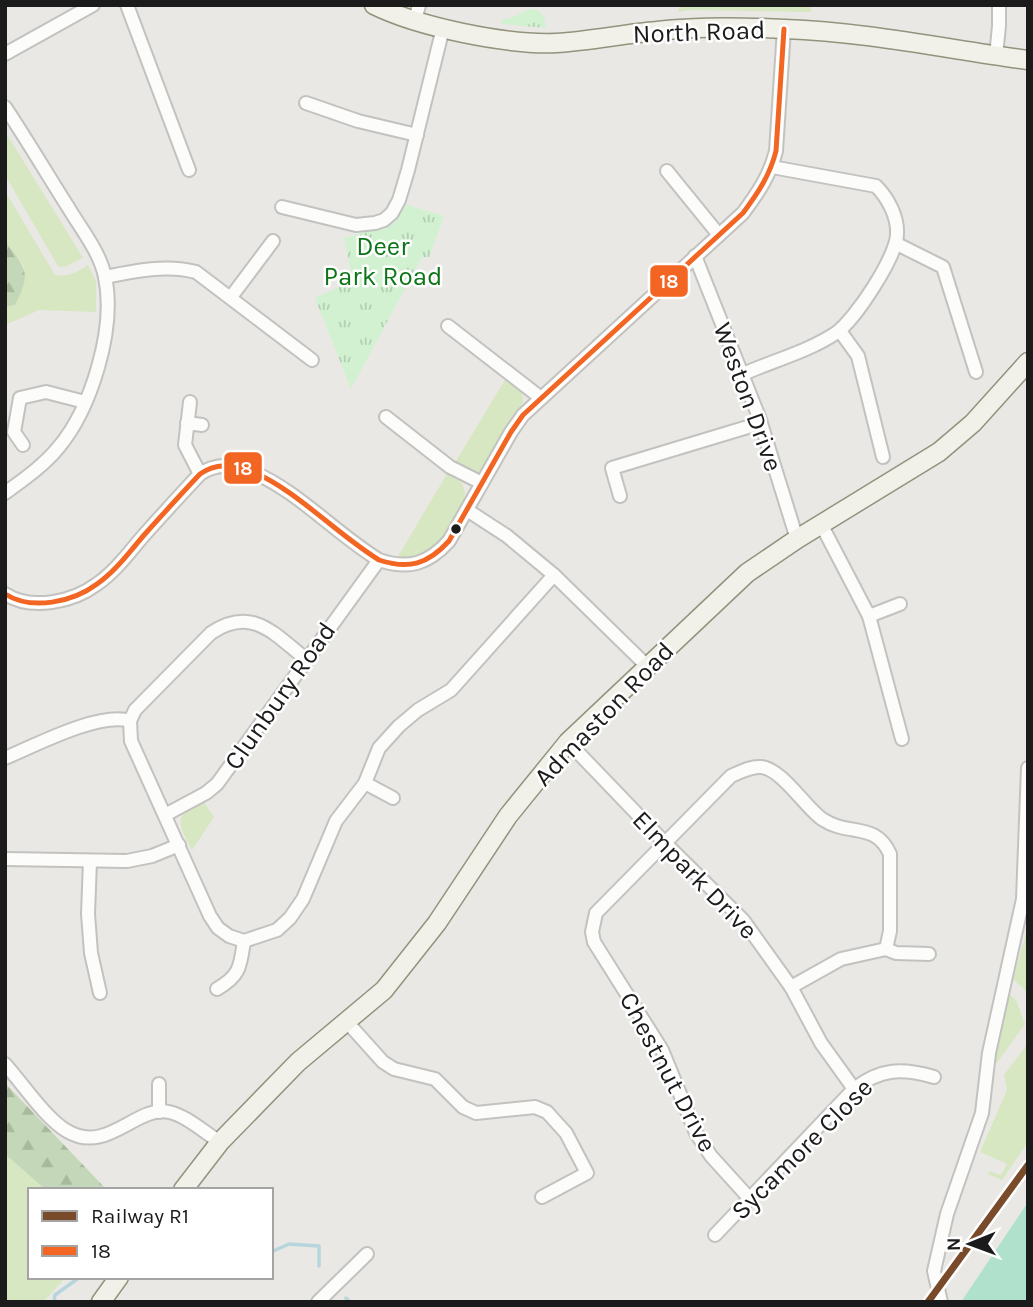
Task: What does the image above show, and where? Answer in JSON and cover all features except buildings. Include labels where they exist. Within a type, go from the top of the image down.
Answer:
[{"type":"street","points":[[5,54],[93,5]]},
{"type":"street","points":[[127,5],[189,170]]},
{"type":"street","name":"North Road","points":[[374,5],[417,13],[443,28],[505,39],[555,43],[658,31],[784,29],[831,32],[1028,60]]},
{"type":"street","points":[[996,56],[999,5]]},
{"type":"street","points":[[282,207],[356,225],[384,220],[392,213],[399,200],[443,28]]},
{"type":"street","points":[[5,594],[13,599],[35,603],[75,596],[96,585],[121,563],[200,474],[210,467],[248,469],[275,484],[379,560],[410,565],[436,556],[449,541],[523,415],[743,213],[759,191],[772,167],[776,151],[784,29]]},
{"type":"street","points":[[306,103],[358,121],[416,135]]},
{"type":"street","points":[[5,107],[93,248],[105,277],[107,296],[100,358],[77,423],[36,470],[5,493]]},
{"type":"street","points":[[743,374],[794,356],[840,331],[864,303],[897,244],[898,231],[893,214],[884,194],[876,186],[772,167]]},
{"type":"street","points":[[667,171],[719,235]]},
{"type":"street","points":[[231,297],[273,241]]},
{"type":"street","points":[[897,244],[943,267],[976,372]]},
{"type":"street","name":"Weston Drive","points":[[695,256],[761,422],[797,539]]},
{"type":"street","points":[[105,277],[137,270],[186,269],[196,272],[313,360]]},
{"type":"street","points":[[448,327],[541,398]]},
{"type":"street","points":[[840,331],[858,356],[878,451]]},
{"type":"street","name":"Admaston Road","points":[[185,1188],[220,1142],[298,1062],[384,990],[437,923],[508,816],[568,742],[747,573],[797,539],[939,452],[973,423],[1028,362]]},
{"type":"street","points":[[23,445],[14,432],[15,394],[47,392],[85,402]]},
{"type":"street","points":[[190,402],[184,445],[200,474]]},
{"type":"street","points":[[386,417],[450,467],[482,483]]},
{"type":"street","points":[[620,496],[612,468],[761,422]]},
{"type":"street","points":[[187,423],[202,425]]},
{"type":"street","points":[[467,510],[508,536],[554,575],[648,667]]},
{"type":"street","points":[[821,524],[869,616],[902,740]]},
{"type":"street","name":"Clunbury Road","points":[[165,814],[206,793],[217,784],[379,560]]},
{"type":"street","points":[[307,660],[259,624],[241,621],[225,624],[211,633],[135,710],[130,721],[131,741],[218,928],[229,936],[244,940],[276,930],[290,919],[303,899],[335,821],[365,783],[379,748],[418,709],[451,690],[554,575]]},
{"type":"street","points":[[869,616],[900,604]]},
{"type":"street","points":[[5,758],[89,723],[124,719],[130,721]]},
{"type":"street","name":"Elmpark Drive","points":[[568,742],[665,844],[743,920],[791,986],[821,1043],[854,1089]]},
{"type":"street","name":"Chestnut Drive","points":[[750,1199],[711,1156],[696,1133],[662,1050],[594,942],[592,932],[596,913],[731,776],[746,769],[762,767],[775,772],[826,821],[839,827],[876,834],[885,843],[890,854],[890,931],[886,949]]},
{"type":"street","points":[[941,1302],[934,1271],[947,1214],[982,1113],[989,1053],[1023,899],[1028,770]]},
{"type":"street","points":[[365,783],[393,798]]},
{"type":"street","points":[[5,859],[127,862],[179,845]]},
{"type":"street","points":[[90,861],[88,914],[91,953],[103,985]]},
{"type":"street","points":[[218,989],[238,973],[244,940]]},
{"type":"street","points":[[791,986],[841,959],[886,949],[896,953],[929,954]]},
{"type":"street","points":[[346,1022],[383,1062],[394,1069],[435,1079],[463,1107],[476,1113],[535,1107],[547,1112],[566,1133],[587,1174],[542,1197]]},
{"type":"street","points":[[5,1064],[50,1115],[70,1133],[95,1137],[107,1135],[141,1118],[166,1111],[176,1114],[220,1142]]},
{"type":"street","name":"Sycamore Close","points":[[715,1235],[854,1089],[880,1072],[916,1072],[934,1077]]},
{"type":"street","points":[[159,1084],[159,1112]]},
{"type":"street","points":[[318,1302],[368,1254]]},
{"type":"street","points":[[101,1302],[118,1279]]},
{"type":"green space","points":[[680,5],[811,5],[811,12],[678,12]]},
{"type":"green space","points":[[530,9],[542,14],[546,28],[502,24],[502,19]]},
{"type":"green space","points":[[5,131],[83,258],[64,267],[58,266],[5,175]]},
{"type":"green space","points":[[5,191],[55,275],[72,273],[88,265],[96,281],[96,312],[39,310],[5,325],[5,307],[15,305],[24,266],[5,241]]},
{"type":"green space","name":"Deer Park Road","points":[[404,204],[444,216],[429,257],[422,257],[351,389],[315,298],[353,281],[344,238],[393,224]]},
{"type":"green space","points":[[5,241],[22,265],[25,278],[15,305],[5,307]]},
{"type":"green space","points":[[506,378],[522,391],[523,401],[520,408],[482,470],[472,474],[453,466]]},
{"type":"green space","points":[[447,474],[462,483],[465,493],[450,528],[439,543],[425,554],[397,558]]},
{"type":"green space","points":[[204,802],[214,817],[192,850],[181,828],[181,822],[185,812]]},
{"type":"green space","points":[[1028,927],[1028,993],[1013,979]]},
{"type":"green space","points":[[1009,994],[1016,1000],[1025,1024],[996,1064],[993,1060]]},
{"type":"green space","points":[[1028,1043],[1028,1142],[1002,1180],[988,1174],[989,1171],[1001,1175],[1007,1164],[980,1152],[1007,1090],[1004,1075]]},
{"type":"green space","points":[[5,1083],[105,1188],[44,1188],[5,1154]]},
{"type":"green space","points":[[5,1154],[44,1188],[28,1188],[28,1279],[64,1279],[43,1302],[5,1302]]},
{"type":"green space","points":[[1028,1202],[1028,1302],[961,1302]]},
{"type":"waterway","points":[[273,1251],[289,1244],[319,1246],[319,1266]]},
{"type":"waterway","points":[[54,1302],[55,1295],[77,1279]]},
{"type":"waterway","points":[[346,1298],[350,1302]]},
{"type":"rail line","name":"R1","points":[[928,1302],[1028,1165]]},
{"type":"transit line","name":"18","points":[[5,594],[27,602],[40,603],[64,600],[87,590],[117,567],[200,474],[211,468],[224,466],[245,468],[268,479],[379,560],[409,564],[426,560],[433,555],[449,541],[523,415],[743,213],[754,198],[767,176],[776,151],[784,29]]}]
